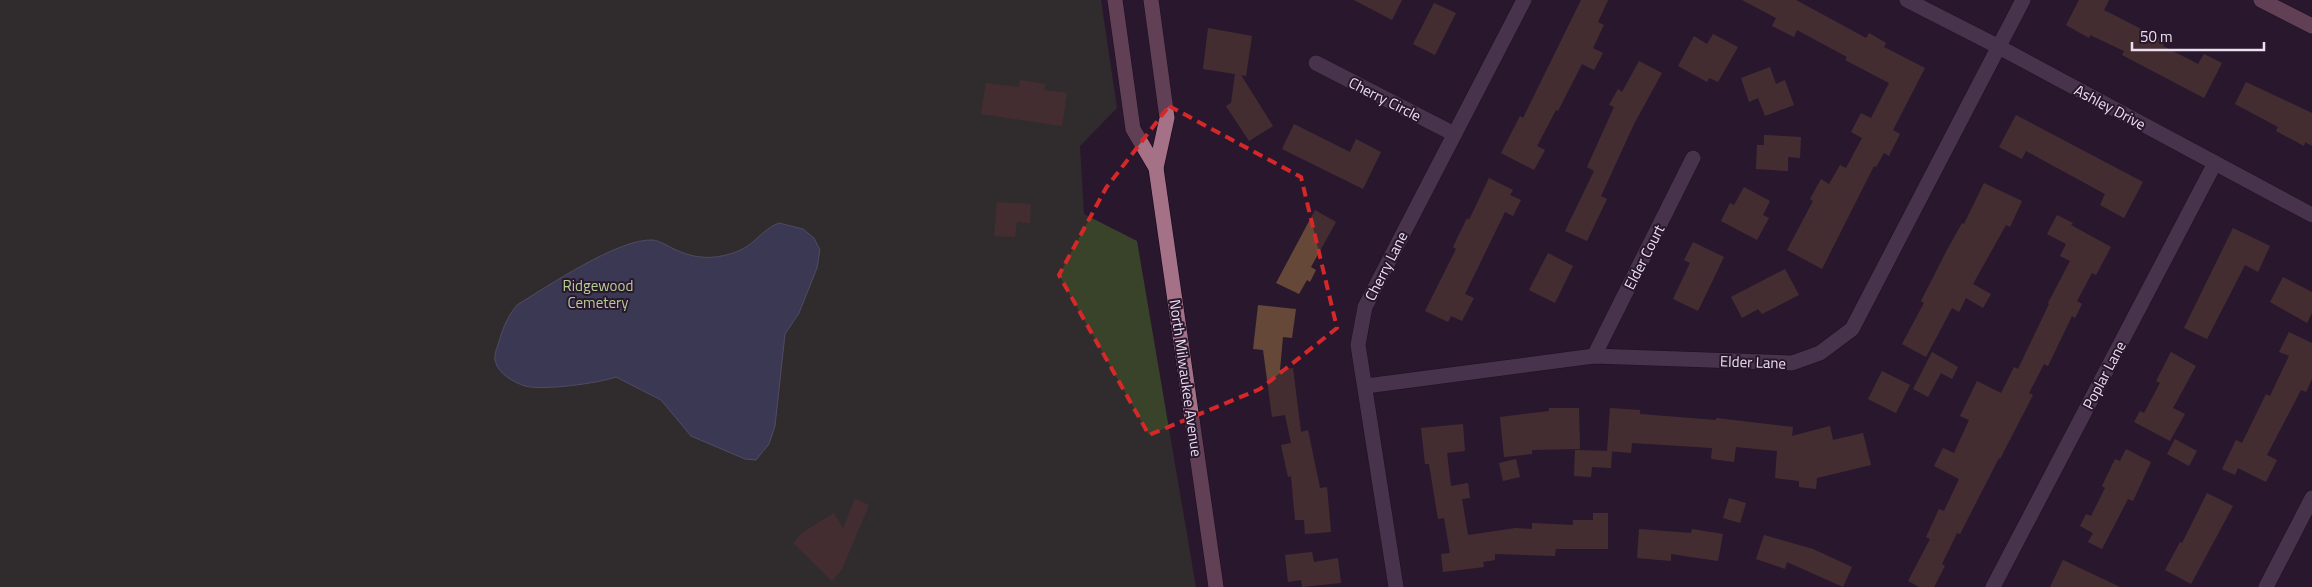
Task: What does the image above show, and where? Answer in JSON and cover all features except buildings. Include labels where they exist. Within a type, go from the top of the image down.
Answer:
[{"type":"main road","points":[[1115,0],[1133,129],[1156,168]]},
{"type":"main road","points":[[1151,0],[1167,118],[1156,168]]},
{"type":"main road","points":[[2263,1],[2312,26]]},
{"type":"main road","name":"North Milwaukee Avenue","points":[[1156,168],[1216,587]]},
{"type":"street","name":"Cherry Lane","points":[[1396,587],[1366,386],[1358,345],[1365,307],[1524,0]]},
{"type":"street","name":"Ashley Drive","points":[[1907,0],[1999,47],[2312,215]]},
{"type":"street","name":"Elder Lane","points":[[1366,386],[1594,356],[1792,363],[1820,353],[1852,329],[2023,0]]},
{"type":"street","name":"Cherry Circle","points":[[1316,64],[1454,134]]},
{"type":"street","name":"Elder Court","points":[[1594,356],[1693,158]]},
{"type":"street","name":"Poplar Lane","points":[[1994,587],[2215,163]]},
{"type":"street","points":[[2266,587],[2312,498]]},
{"type":"highlighted area","points":[[1169,106],[1301,177],[1337,328],[1260,389],[1149,435],[1059,275],[1106,188]]},
{"type":"green space","name":"Ridgewood Cemetery","points":[[0,0],[1101,0],[1117,108],[1080,146],[1084,214],[1137,241],[1196,587],[0,587]]},
{"type":"water","points":[[779,223],[803,229],[814,238],[820,250],[817,268],[799,313],[785,334],[775,426],[769,444],[756,460],[745,459],[691,436],[661,400],[616,377],[571,386],[544,388],[525,386],[511,380],[499,369],[495,360],[495,353],[502,331],[517,305],[603,255],[639,241],[653,240],[689,255],[704,257],[720,256],[742,249]]}]
